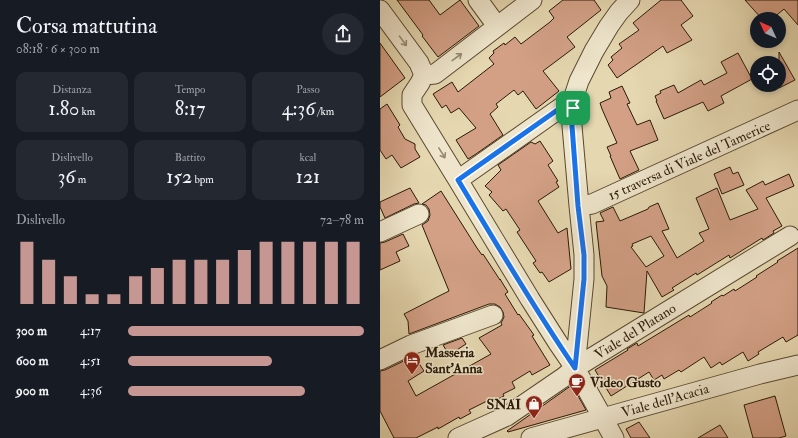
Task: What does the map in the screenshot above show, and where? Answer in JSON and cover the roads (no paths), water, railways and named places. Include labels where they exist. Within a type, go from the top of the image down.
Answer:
[{"type":"street","points":[[478,0],[497,26]]},
{"type":"street","points":[[424,74],[435,74],[532,0]]},
{"type":"street","points":[[575,368],[584,279],[584,255],[578,206],[572,126],[573,99],[579,81],[594,51],[609,26],[630,0]]},
{"type":"street","points":[[380,10],[419,63],[424,74],[412,95],[412,105],[530,299],[575,368],[614,438]]},
{"type":"street","points":[[458,180],[573,99]]},
{"type":"street","name":"15 traversa di Viale del Tamerice","points":[[578,206],[592,204],[798,110]]},
{"type":"street","points":[[380,232],[419,214]]},
{"type":"street","name":"Viale del Platano","points":[[458,438],[507,416],[575,368],[790,236]]},
{"type":"street","points":[[380,360],[411,345],[493,315]]},
{"type":"street","name":"Viale dell'Acacia","points":[[532,438],[760,374],[798,365]]},
{"type":"place","name":"Masseria Sant’Anna","points":[[412,375]]},
{"type":"place","name":"Video Gusto","points":[[577,397]]},
{"type":"place","name":"SNAI","points":[[534,419]]}]
